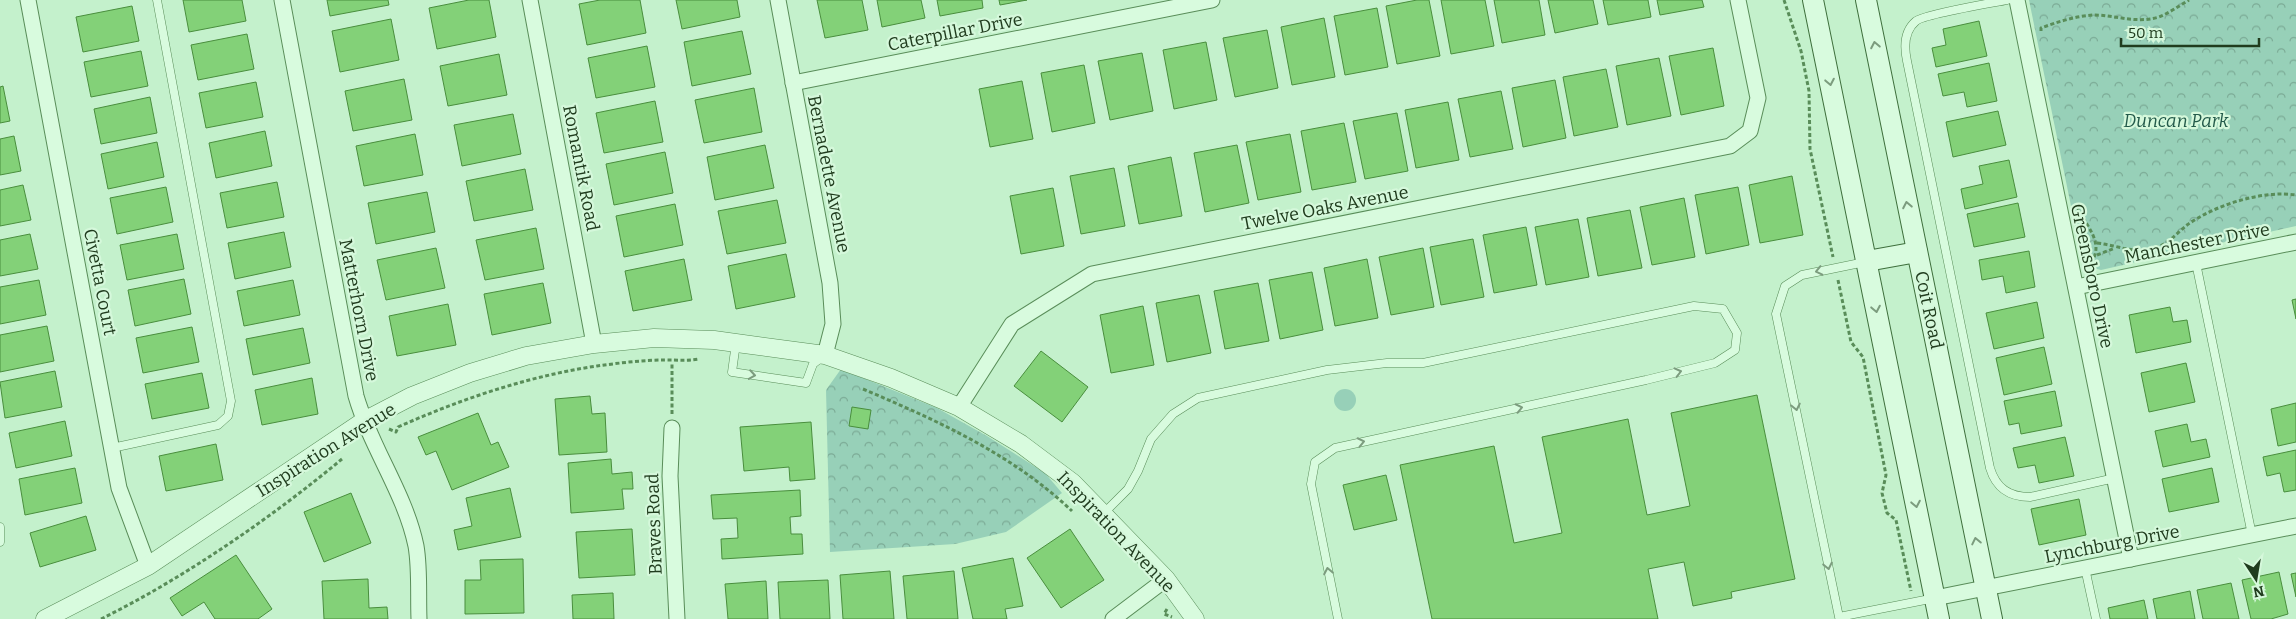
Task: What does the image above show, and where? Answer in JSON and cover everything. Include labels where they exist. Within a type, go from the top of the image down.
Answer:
[{"type":"main road","points":[[1813,0],[1939,619]]},
{"type":"main road","name":"Coit Road","points":[[1866,0],[1992,619]]},
{"type":"main road","points":[[1867,262],[1917,252]]},
{"type":"street","name":"Civetta Court","points":[[28,0],[120,488],[148,566]]},
{"type":"street","name":"Matterhorn Drive","points":[[282,0],[355,386],[364,421],[401,498],[416,546],[419,619]]},
{"type":"street","name":"Romantik Road","points":[[530,0],[594,344]]},
{"type":"street","name":"Bernadette Avenue","points":[[778,0],[830,284],[833,324],[825,355]]},
{"type":"street","name":"Caterpillar Drive","points":[[793,82],[1212,0]]},
{"type":"street","name":"Twelve Oaks Avenue","points":[[959,407],[1012,324],[1092,274],[1730,146],[1750,131],[1758,98],[1738,0]]},
{"type":"street","name":"Greensboro Drive","points":[[2017,0],[2131,559]]},
{"type":"street","name":"Manchester Drive","points":[[2076,287],[2296,242]]},
{"type":"street","name":"Inspiration Avenue","points":[[45,619],[148,566],[364,421],[412,396],[470,373],[526,356],[594,344],[654,338],[714,340],[735,350],[825,355],[890,378],[959,407],[1021,444],[1073,483],[1166,579],[1195,619]]},
{"type":"street","name":"Braves Road","points":[[672,428],[670,476],[677,619]]},
{"type":"street","name":"Lynchburg Drive","points":[[1935,598],[2296,526]]},
{"type":"street","points":[[1113,619],[1166,579]]},
{"type":"lane","points":[[112,448],[218,426],[228,416],[231,401],[157,0]]},
{"type":"lane","points":[[2007,0],[1920,19],[1909,30],[1905,44],[1990,468],[1999,486],[2007,493],[2016,496],[2030,496],[2115,478]]},
{"type":"lane","points":[[1867,262],[1802,275],[1784,286],[1776,314],[1839,618],[1935,598]]},
{"type":"lane","points":[[2196,263],[2252,534]]},
{"type":"lane","points":[[1103,514],[1128,489],[1138,471],[1151,439],[1173,414],[1198,398],[1327,370],[1387,363],[1422,363],[1694,306],[1723,309],[1737,333],[1735,350],[1714,362],[1646,380],[1335,448],[1314,462],[1311,484],[1338,619]]},
{"type":"lane","points":[[735,350],[732,372],[806,383],[813,364],[825,355]]},
{"type":"lane","points":[[0,527],[0,542]]},
{"type":"lane","points":[[2085,568],[2096,619]]},
{"type":"path","points":[[1784,0],[1801,51],[1809,91],[1810,149],[1850,342],[1862,357],[1886,475],[1882,493],[1887,513],[1896,520],[1913,602]]},
{"type":"path","points":[[2043,37],[2041,28],[2072,19],[2092,15],[2126,20],[2146,19],[2158,17],[2189,0]]},
{"type":"path","points":[[2097,243],[2126,251],[2159,246],[2202,216],[2225,206],[2248,198],[2296,195]]},
{"type":"path","points":[[2075,196],[2082,217],[2094,233],[2097,243],[2096,255],[2091,264],[2095,283]]},
{"type":"path","points":[[2096,255],[2115,248]]},
{"type":"path","points":[[389,429],[396,432],[398,427],[442,408],[542,376],[598,366],[666,360],[683,362],[735,350]]},
{"type":"path","points":[[672,364],[672,428]]},
{"type":"path","points":[[858,387],[974,439],[1029,475],[1078,516]]},
{"type":"path","points":[[101,619],[135,602],[238,536],[319,478],[347,455]]},
{"type":"green space","name":"Duncan Park","points":[[2029,0],[2296,0],[2296,226],[2101,270],[2090,267],[2082,260]]},
{"type":"green space","points":[[841,369],[937,408],[987,436],[1045,473],[1062,493],[1006,532],[955,544],[830,552],[826,390]]},
{"type":"green space","points":[[1345,389],[1353,392],[1356,400],[1353,408],[1345,411],[1337,408],[1334,400],[1337,392]]},
{"type":"building","points":[[183,0],[242,0],[246,21],[189,32]]},
{"type":"building","points":[[327,0],[388,0],[389,5],[330,16]]},
{"type":"building","points":[[469,0],[489,0],[496,37],[437,49],[429,8]]},
{"type":"building","points":[[600,0],[640,0],[646,33],[587,45],[579,4]]},
{"type":"building","points":[[676,0],[737,0],[740,17],[682,29]]},
{"type":"building","points":[[817,0],[862,0],[868,30],[825,38]]},
{"type":"building","points":[[877,0],[921,0],[925,18],[882,27]]},
{"type":"building","points":[[937,0],[982,0],[983,8],[940,16]]},
{"type":"building","points":[[999,0],[1027,0],[1000,5]]},
{"type":"building","points":[[1417,0],[1429,0],[1440,56],[1397,64],[1386,6]]},
{"type":"building","points":[[1441,0],[1485,0],[1494,46],[1451,54]]},
{"type":"building","points":[[1494,0],[1539,0],[1545,35],[1502,43]]},
{"type":"building","points":[[1548,0],[1593,0],[1598,24],[1555,33]]},
{"type":"building","points":[[1603,0],[1648,0],[1651,17],[1608,25]]},
{"type":"building","points":[[1657,0],[1702,0],[1704,7],[1660,15]]},
{"type":"building","points":[[132,6],[139,41],[83,52],[76,17]]},
{"type":"building","points":[[1377,8],[1388,67],[1345,75],[1334,16]]},
{"type":"building","points":[[1324,18],[1335,77],[1292,85],[1281,27]]},
{"type":"building","points":[[391,19],[399,60],[340,72],[332,31]]},
{"type":"building","points":[[1979,21],[1987,56],[1936,67],[1932,48],[1946,45],[1943,29]]},
{"type":"building","points":[[1267,30],[1278,88],[1235,97],[1223,38]]},
{"type":"building","points":[[742,31],[751,74],[692,86],[684,42]]},
{"type":"building","points":[[247,34],[254,69],[198,80],[191,45]]},
{"type":"building","points":[[1206,42],[1217,100],[1174,109],[1163,50]]},
{"type":"building","points":[[647,46],[655,87],[596,98],[588,58]]},
{"type":"building","points":[[1713,48],[1724,106],[1681,115],[1669,56]]},
{"type":"building","points":[[141,51],[148,86],[91,97],[84,62]]},
{"type":"building","points":[[1142,53],[1153,111],[1110,120],[1098,61]]},
{"type":"building","points":[[499,54],[507,95],[448,106],[440,66]]},
{"type":"building","points":[[1659,58],[1671,116],[1627,125],[1616,66]]},
{"type":"building","points":[[1989,63],[1997,101],[1967,107],[1964,92],[1943,96],[1938,74]]},
{"type":"building","points":[[1084,65],[1095,123],[1052,132],[1041,73]]},
{"type":"building","points":[[1606,69],[1618,127],[1574,136],[1563,77]]},
{"type":"building","points":[[404,79],[412,120],[353,131],[345,91]]},
{"type":"building","points":[[1555,80],[1566,138],[1523,147],[1512,88]]},
{"type":"building","points":[[1022,81],[1033,139],[990,147],[979,89]]},
{"type":"building","points":[[256,82],[263,117],[206,128],[199,93]]},
{"type":"building","points":[[3,86],[10,121],[0,123],[0,87]]},
{"type":"building","points":[[754,88],[762,132],[704,143],[695,100]]},
{"type":"building","points":[[1501,91],[1513,149],[1470,157],[1458,99]]},
{"type":"building","points":[[150,97],[157,133],[101,144],[94,109]]},
{"type":"building","points":[[655,101],[663,142],[604,153],[596,113]]},
{"type":"building","points":[[1448,102],[1459,160],[1416,168],[1405,110]]},
{"type":"building","points":[[1998,111],[2006,145],[1953,157],[1946,122]]},
{"type":"building","points":[[1397,113],[1408,171],[1365,179],[1353,121]]},
{"type":"building","points":[[513,114],[521,154],[462,166],[454,125]]},
{"type":"building","points":[[1344,123],[1356,182],[1312,190],[1301,131]]},
{"type":"building","points":[[265,131],[272,166],[216,178],[209,143]]},
{"type":"building","points":[[415,134],[423,175],[364,186],[356,146]]},
{"type":"building","points":[[1290,134],[1301,192],[1258,200],[1246,142]]},
{"type":"building","points":[[14,136],[21,171],[0,175],[0,139]]},
{"type":"building","points":[[157,142],[164,177],[108,189],[101,154]]},
{"type":"building","points":[[765,145],[774,188],[715,200],[707,157]]},
{"type":"building","points":[[1237,145],[1249,203],[1205,212],[1194,153]]},
{"type":"building","points":[[665,152],[673,193],[614,205],[606,164]]},
{"type":"building","points":[[1171,157],[1182,216],[1139,224],[1128,166]]},
{"type":"building","points":[[2009,160],[2017,197],[1965,209],[1961,189],[1983,184],[1979,166]]},
{"type":"building","points":[[1114,168],[1125,226],[1081,234],[1070,176]]},
{"type":"building","points":[[525,169],[533,210],[474,221],[466,181]]},
{"type":"building","points":[[1792,176],[1803,235],[1760,243],[1749,185]]},
{"type":"building","points":[[277,182],[284,217],[227,228],[220,193]]},
{"type":"building","points":[[23,185],[31,220],[0,226],[0,190]]},
{"type":"building","points":[[166,187],[173,222],[117,234],[110,198]]},
{"type":"building","points":[[1738,187],[1749,245],[1706,254],[1695,195]]},
{"type":"building","points":[[1053,188],[1064,246],[1021,254],[1010,196]]},
{"type":"building","points":[[427,192],[435,232],[376,244],[368,203]]},
{"type":"building","points":[[1684,198],[1695,257],[1652,265],[1640,207]]},
{"type":"building","points":[[777,200],[786,243],[727,254],[718,211]]},
{"type":"building","points":[[2018,203],[2025,237],[1974,247],[1967,214]]},
{"type":"building","points":[[675,204],[683,245],[624,257],[616,216]]},
{"type":"building","points":[[1630,210],[1642,268],[1598,276],[1587,218]]},
{"type":"building","points":[[1578,219],[1589,277],[1546,285],[1535,227]]},
{"type":"building","points":[[1526,227],[1537,285],[1494,293],[1483,235]]},
{"type":"building","points":[[536,228],[544,269],[485,280],[476,240]]},
{"type":"building","points":[[284,232],[291,267],[235,279],[228,243]]},
{"type":"building","points":[[30,234],[38,269],[0,276],[0,240]]},
{"type":"building","points":[[177,234],[184,269],[127,280],[120,245]]},
{"type":"building","points":[[1473,239],[1484,297],[1441,305],[1430,247]]},
{"type":"building","points":[[436,248],[445,288],[386,300],[377,260]]},
{"type":"building","points":[[1423,248],[1434,307],[1391,315],[1379,257]]},
{"type":"building","points":[[2029,251],[2035,287],[2006,293],[2003,276],[1982,280],[1979,260]]},
{"type":"building","points":[[786,254],[795,297],[736,309],[728,266]]},
{"type":"building","points":[[684,259],[692,300],[633,311],[625,271]]},
{"type":"building","points":[[1367,259],[1378,318],[1335,326],[1324,268]]},
{"type":"building","points":[[1312,272],[1323,330],[1280,339],[1269,280]]},
{"type":"building","points":[[184,279],[191,314],[135,326],[128,290]]},
{"type":"building","points":[[39,280],[46,315],[0,324],[0,287]]},
{"type":"building","points":[[293,280],[300,315],[244,326],[237,291]]},
{"type":"building","points":[[543,283],[551,323],[492,335],[484,294]]},
{"type":"building","points":[[1258,283],[1269,341],[1225,349],[1214,291]]},
{"type":"building","points":[[1199,295],[1211,353],[1167,362],[1156,303]]},
{"type":"building","points":[[2296,299],[2296,319],[2292,300]]},
{"type":"building","points":[[2037,302],[2044,338],[1994,349],[1986,313]]},
{"type":"building","points":[[448,304],[456,345],[397,356],[389,316]]},
{"type":"building","points":[[1143,306],[1154,365],[1111,373],[1100,315]]},
{"type":"building","points":[[2170,307],[2173,322],[2187,320],[2191,342],[2136,353],[2129,315]]},
{"type":"building","points":[[47,326],[54,361],[0,372],[0,335]]},
{"type":"building","points":[[192,327],[199,362],[143,373],[136,338]]},
{"type":"building","points":[[303,328],[310,363],[253,375],[246,339]]},
{"type":"building","points":[[2044,347],[2052,384],[2004,395],[1996,358]]},
{"type":"building","points":[[1041,351],[1088,387],[1062,422],[1014,386]]},
{"type":"building","points":[[2186,363],[2195,402],[2149,412],[2141,373]]},
{"type":"building","points":[[55,371],[62,407],[5,418],[0,382]]},
{"type":"building","points":[[202,373],[209,408],[152,419],[145,384]]},
{"type":"building","points":[[312,378],[318,414],[262,425],[255,390]]},
{"type":"building","points":[[2055,391],[2062,426],[2021,434],[2019,423],[2009,425],[2004,401]]},
{"type":"building","points":[[1757,395],[1795,579],[1731,592],[1732,598],[1693,606],[1684,562],[1648,569],[1658,619],[1432,619],[1400,465],[1494,446],[1514,543],[1562,533],[1542,437],[1628,419],[1647,515],[1690,506],[1671,413]]},
{"type":"building","points":[[590,396],[592,414],[605,413],[607,452],[559,455],[555,399]]},
{"type":"building","points":[[2296,403],[2296,442],[2278,446],[2271,409]]},
{"type":"building","points":[[852,407],[871,410],[868,429],[849,426]]},
{"type":"building","points":[[478,413],[491,445],[498,442],[509,467],[452,490],[436,451],[426,455],[418,437]]},
{"type":"building","points":[[65,421],[72,456],[16,468],[9,433]]},
{"type":"building","points":[[811,422],[815,479],[790,481],[789,467],[744,471],[740,427]]},
{"type":"building","points":[[2187,424],[2191,442],[2206,439],[2210,457],[2163,467],[2155,431]]},
{"type":"building","points":[[2065,437],[2074,476],[2039,483],[2035,465],[2018,468],[2013,448]]},
{"type":"building","points":[[216,444],[223,480],[166,491],[159,456]]},
{"type":"building","points":[[2296,450],[2296,490],[2284,492],[2280,473],[2267,476],[2263,457]]},
{"type":"building","points":[[611,459],[612,474],[632,472],[633,489],[622,489],[624,509],[571,513],[568,463]]},
{"type":"building","points":[[75,468],[82,503],[25,515],[19,479]]},
{"type":"building","points":[[2212,468],[2219,502],[2169,512],[2162,479]]},
{"type":"building","points":[[1386,475],[1397,520],[1354,530],[1343,485]]},
{"type":"building","points":[[510,488],[521,537],[458,550],[454,530],[472,526],[466,498]]},
{"type":"building","points":[[800,490],[801,516],[790,517],[791,534],[802,534],[803,554],[722,559],[721,539],[738,538],[737,518],[713,519],[711,495]]},
{"type":"building","points":[[351,493],[371,543],[324,562],[304,512]]},
{"type":"building","points":[[2079,499],[2086,535],[2039,545],[2031,509]]},
{"type":"building","points":[[86,516],[96,550],[40,567],[30,533]]},
{"type":"building","points":[[632,529],[635,575],[579,578],[576,532]]},
{"type":"building","points":[[1070,529],[1104,580],[1061,608],[1027,558]]},
{"type":"building","points":[[236,555],[272,609],[258,619],[215,619],[204,602],[182,616],[170,598]]},
{"type":"building","points":[[1013,558],[1023,606],[1005,609],[1007,619],[973,619],[962,568]]},
{"type":"building","points":[[523,559],[524,613],[465,614],[465,580],[481,580],[480,560]]},
{"type":"building","points":[[890,571],[894,619],[843,619],[840,575]]},
{"type":"building","points":[[954,571],[958,619],[907,619],[903,576]]},
{"type":"building","points":[[2279,572],[2288,614],[2271,619],[2251,619],[2242,580]]},
{"type":"building","points":[[2296,573],[2296,597],[2291,574]]},
{"type":"building","points":[[368,579],[369,608],[387,607],[388,619],[324,619],[322,581]]},
{"type":"building","points":[[828,580],[830,619],[780,619],[778,582]]},
{"type":"building","points":[[766,581],[768,619],[728,619],[725,584]]},
{"type":"building","points":[[2231,583],[2239,619],[2203,619],[2197,590]]},
{"type":"building","points":[[2190,591],[2195,619],[2157,619],[2153,599]]},
{"type":"building","points":[[613,593],[614,619],[573,619],[572,595]]},
{"type":"building","points":[[2144,600],[2148,619],[2110,619],[2108,608]]}]
